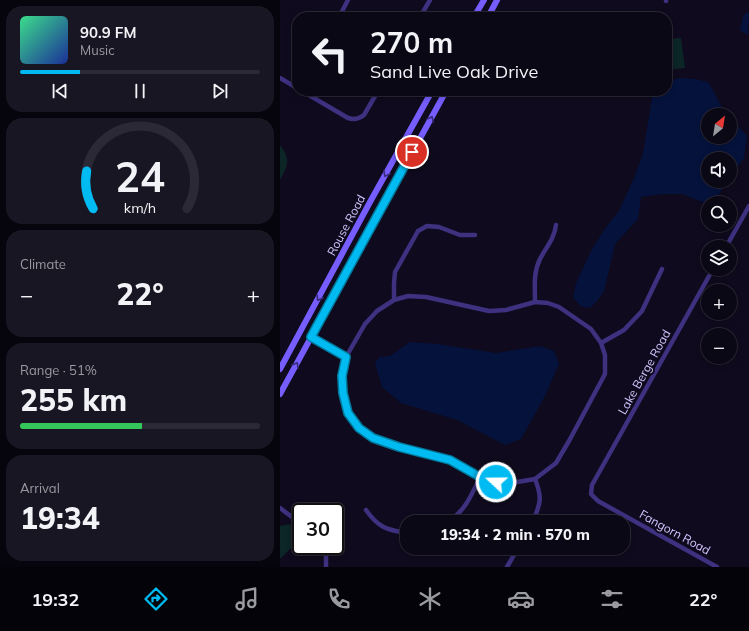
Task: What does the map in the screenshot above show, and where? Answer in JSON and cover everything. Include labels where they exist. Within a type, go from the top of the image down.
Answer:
[{"type":"street","points":[[342,12],[348,0]]},
{"type":"street","points":[[423,12],[430,0]]},
{"type":"street","points":[[477,12],[484,0]]},
{"type":"street","points":[[491,12],[497,0]]},
{"type":"street","points":[[280,78],[292,85]]},
{"type":"street","points":[[311,96],[348,118],[357,119],[364,115],[375,96]]},
{"type":"street","name":"Rouse Road","points":[[280,370],[370,202],[429,96]]},
{"type":"street","name":"Rouse Road","points":[[280,394],[443,96]]},
{"type":"street","points":[[730,240],[749,206]]},
{"type":"street","points":[[394,300],[395,272],[418,231],[427,226],[439,227],[460,235],[475,235]]},
{"type":"street","points":[[535,302],[534,276],[539,260],[555,235],[556,226]]},
{"type":"street","points":[[601,343],[624,330],[642,311],[662,269]]},
{"type":"street","name":"Lake Berge Road","points":[[592,485],[709,276]]},
{"type":"street","points":[[408,296],[426,297],[489,311],[506,310],[535,302],[548,302],[559,307],[591,329],[601,343],[605,355],[605,374],[556,463],[535,479],[511,483],[496,482],[480,477],[450,460],[399,447],[373,438],[359,428],[348,413],[343,393],[342,376],[346,357],[365,324],[377,311],[394,300],[408,296]]},
{"type":"street","points":[[311,337],[346,357]]},
{"type":"street","points":[[458,515],[465,506],[480,477]]},
{"type":"street","points":[[535,479],[540,492],[539,505],[535,515]]},
{"type":"street","name":"Fangorn Road","points":[[592,485],[591,494],[598,501],[717,567]]},
{"type":"street","points":[[280,508],[292,517]]},
{"type":"street","points":[[366,510],[374,522],[391,530],[400,532]]},
{"type":"street","points":[[326,555],[326,567]]},
{"type":"street","points":[[507,567],[514,555]]},
{"type":"green space","points":[[681,38],[685,68],[672,69],[672,39]]},
{"type":"green space","points":[[280,145],[286,154],[287,162],[285,171],[280,180]]},
{"type":"green space","points":[[289,524],[292,526],[292,547],[280,559],[280,526]]},
{"type":"water","points":[[748,12],[748,35],[740,30],[743,15]]},
{"type":"water","points":[[680,78],[708,82],[722,108],[701,108],[701,144],[737,144],[737,125],[747,136],[744,158],[737,168],[737,152],[701,152],[701,188],[723,188],[718,196],[701,196],[701,201],[682,194],[663,194],[641,197],[638,219],[615,244],[604,292],[591,307],[586,308],[579,305],[573,297],[576,283],[592,249],[606,227],[619,211],[634,178],[643,153],[652,96],[672,96],[672,80]]},
{"type":"water","points":[[410,342],[438,344],[496,353],[540,346],[554,351],[559,364],[545,396],[521,439],[505,445],[457,420],[401,403],[382,387],[375,364],[379,357],[390,356]]},
{"type":"route","points":[[412,152],[311,337],[346,357],[342,376],[343,393],[348,413],[359,428],[373,438],[399,447],[450,460],[480,477],[496,482]]}]
